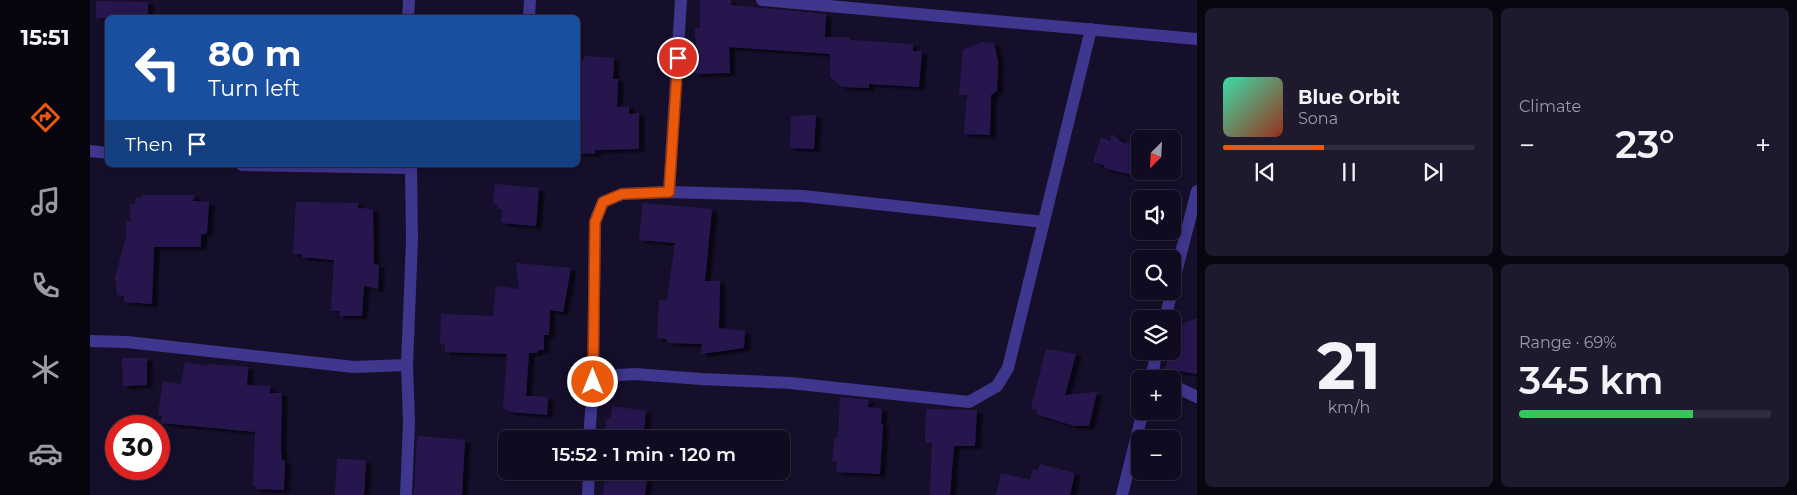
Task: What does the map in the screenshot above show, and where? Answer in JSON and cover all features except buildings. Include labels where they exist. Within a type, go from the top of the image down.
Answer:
[{"type":"street","points":[[408,15],[409,0]]},
{"type":"street","points":[[529,15],[530,0]]},
{"type":"street","points":[[669,192],[681,0]]},
{"type":"street","points":[[762,0],[1197,39]]},
{"type":"street","points":[[593,382],[604,376],[635,374],[701,380],[790,383],[969,402],[997,386],[1008,368],[1092,29]]},
{"type":"street","points":[[90,151],[105,153]]},
{"type":"street","points":[[406,495],[410,422],[407,365],[412,240],[411,167]]},
{"type":"street","points":[[1181,254],[1197,191]]},
{"type":"street","points":[[590,430],[595,222],[603,202],[622,194],[669,192],[803,196],[1044,222]]},
{"type":"street","points":[[90,341],[127,342],[354,367],[407,365]]},
{"type":"street","points":[[1181,389],[1197,397]]},
{"type":"street","points":[[1122,495],[1141,420]]},
{"type":"street","points":[[588,495],[589,480]]},
{"type":"route","points":[[593,382],[593,260],[595,222],[603,202],[622,194],[669,192],[678,58]]}]
